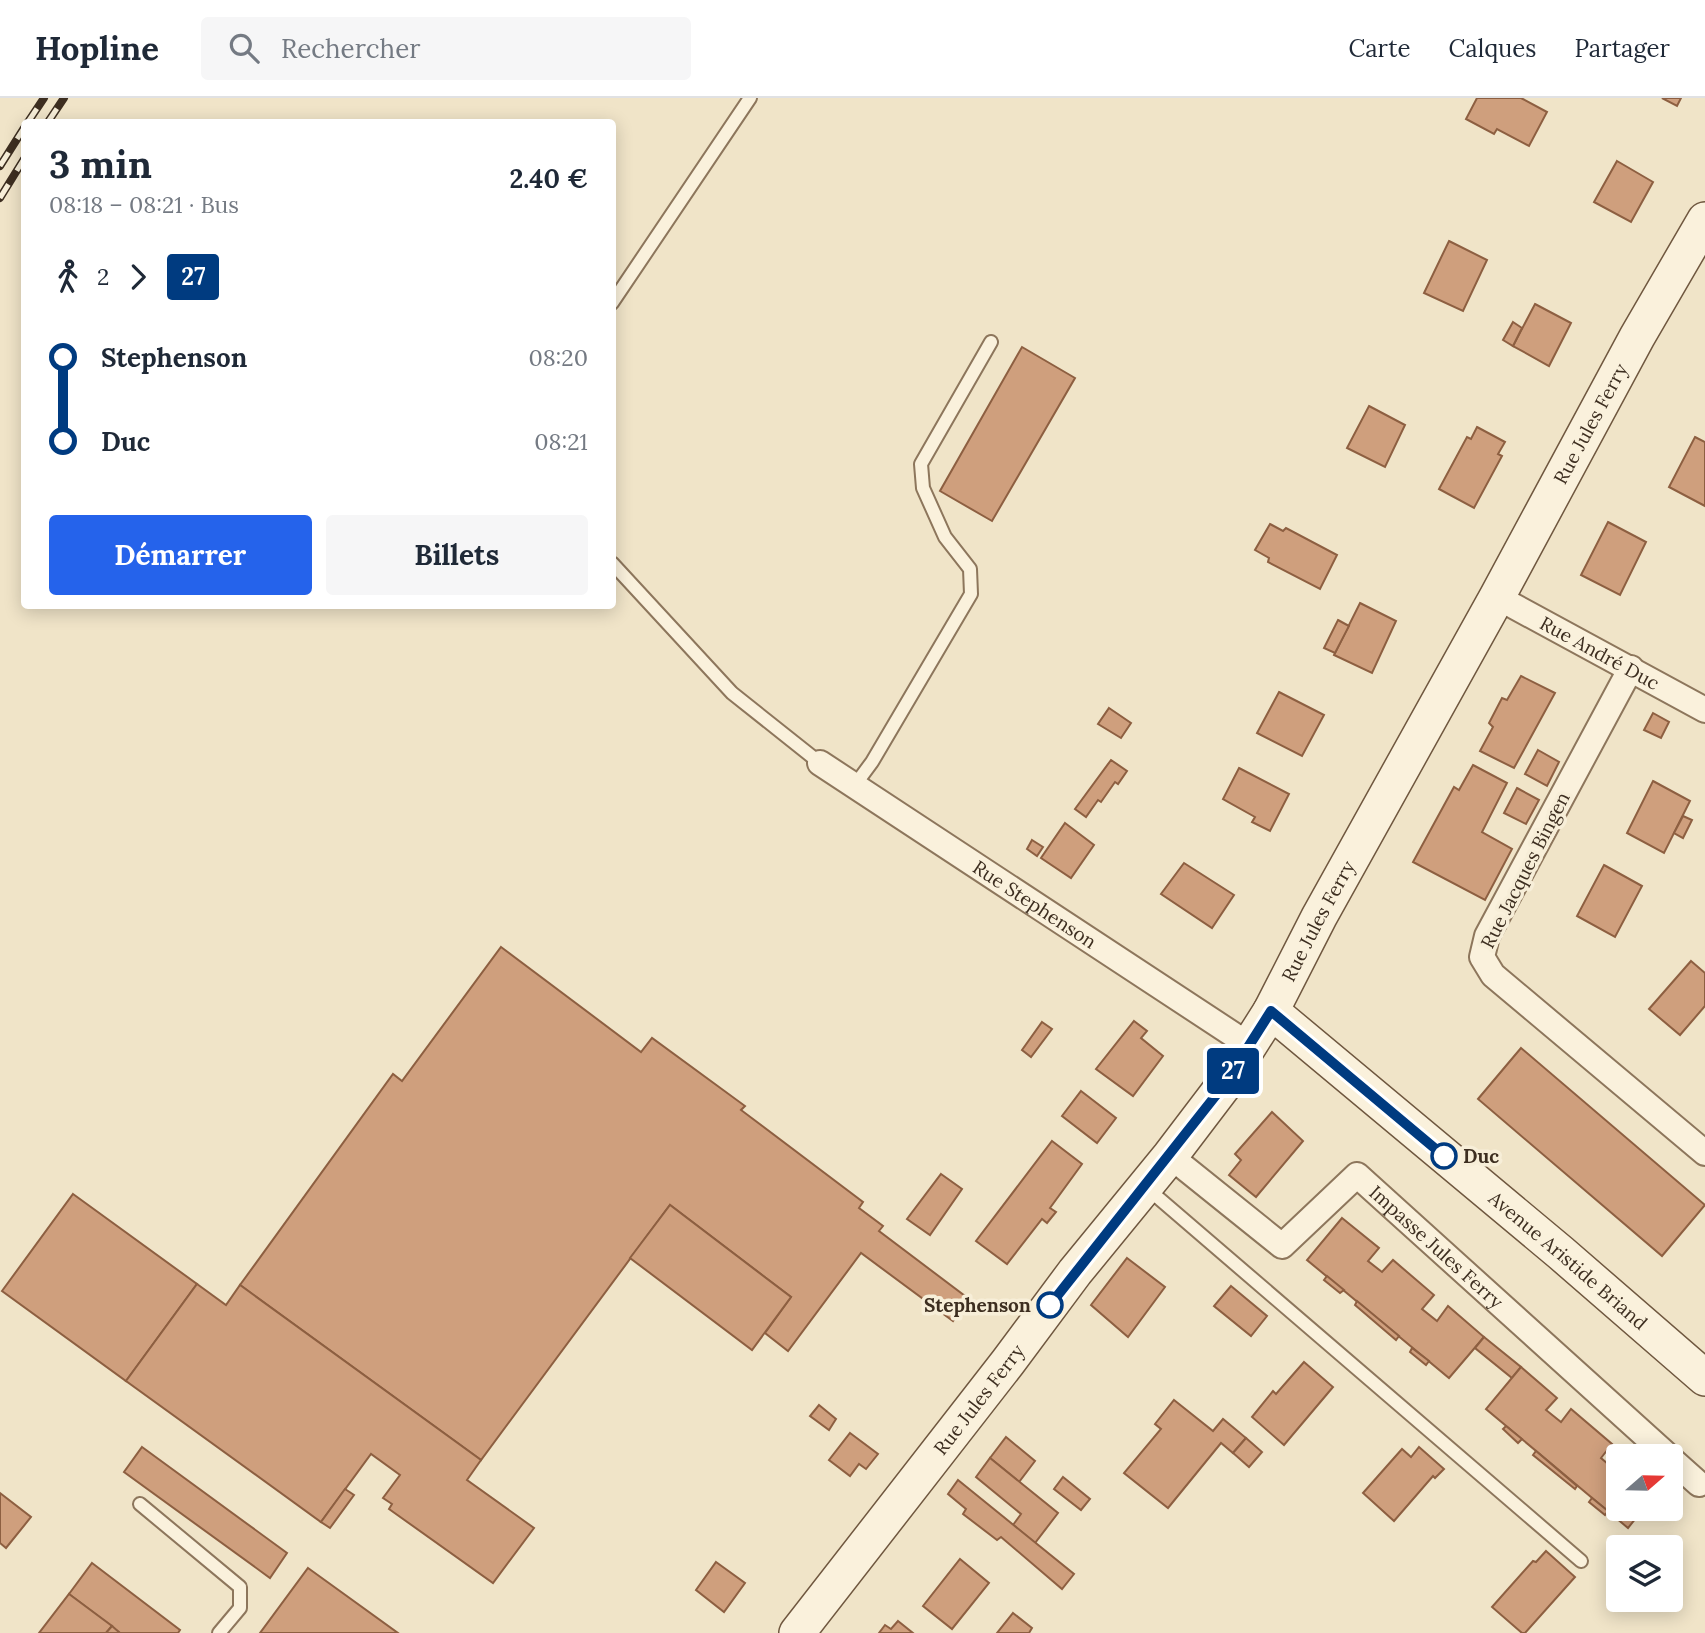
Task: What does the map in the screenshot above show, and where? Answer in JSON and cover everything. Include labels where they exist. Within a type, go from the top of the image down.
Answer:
[{"type":"street","name":"Rue Jules Ferry","points":[[797,1633],[1075,1272],[1224,1085],[1271,1011],[1319,917],[1497,597],[1637,337],[1705,220]]},
{"type":"street","name":"Rue André Duc","points":[[1497,597],[1705,710]]},
{"type":"street","name":"Rue Jacques Bingen","points":[[1631,668],[1487,936],[1482,957],[1493,975],[1705,1153]]},
{"type":"street","name":"Rue Stephenson","points":[[820,763],[1249,1045]]},
{"type":"street","name":"Avenue Aristide Briand","points":[[1271,1011],[1705,1378]]},
{"type":"street","name":"Impasse Jules Ferry","points":[[1170,1156],[1282,1246],[1357,1175],[1654,1444]]},
{"type":"street","name":"Impasse Jules Ferry","points":[[1684,1471],[1699,1484]]},
{"type":"lane","points":[[616,297],[750,98]]},
{"type":"lane","points":[[855,785],[872,762],[971,594],[970,569],[945,537],[923,488],[921,464],[991,342]]},
{"type":"lane","points":[[616,567],[732,693],[820,763]]},
{"type":"lane","points":[[1145,1186],[1581,1561]]},
{"type":"lane","points":[[140,1504],[240,1587],[240,1608],[219,1633]]},
{"type":"building","points":[[1477,98],[1521,98],[1547,112],[1529,146],[1497,129],[1494,134],[1466,119]]},
{"type":"building","points":[[1662,98],[1681,98],[1677,106]]},
{"type":"building","points":[[1617,161],[1653,182],[1631,222],[1594,202]]},
{"type":"building","points":[[1449,241],[1487,260],[1463,311],[1424,293]]},
{"type":"building","points":[[1535,304],[1571,323],[1549,366],[1513,346]]},
{"type":"building","points":[[1513,322],[1522,328],[1513,346],[1503,340]]},
{"type":"building","points":[[1022,347],[1075,378],[992,521],[940,491]]},
{"type":"building","points":[[1369,406],[1405,425],[1385,467],[1347,448]]},
{"type":"building","points":[[1477,427],[1505,442],[1498,454],[1502,456],[1474,508],[1439,489],[1467,437],[1471,439]]},
{"type":"building","points":[[1695,437],[1705,442],[1705,506],[1669,487]]},
{"type":"building","points":[[1608,522],[1646,542],[1620,595],[1581,575]]},
{"type":"building","points":[[1270,524],[1283,531],[1286,528],[1337,555],[1320,589],[1268,562],[1269,558],[1255,550]]},
{"type":"building","points":[[1360,603],[1396,621],[1372,673],[1334,655]]},
{"type":"building","points":[[1338,620],[1349,626],[1335,653],[1324,648]]},
{"type":"building","points":[[1521,676],[1555,693],[1514,768],[1480,751],[1493,727],[1489,723],[1502,698],[1507,700]]},
{"type":"building","points":[[1279,692],[1324,715],[1302,756],[1257,733]]},
{"type":"building","points":[[1109,708],[1131,723],[1121,738],[1098,724]]},
{"type":"building","points":[[1653,713],[1669,722],[1661,738],[1644,730]]},
{"type":"building","points":[[1538,750],[1559,762],[1547,786],[1525,774]]},
{"type":"building","points":[[1111,760],[1127,771],[1118,784],[1115,782],[1101,802],[1098,800],[1086,817],[1075,809]]},
{"type":"building","points":[[1473,765],[1507,783],[1482,832],[1512,849],[1485,900],[1413,862],[1454,787],[1459,790]]},
{"type":"building","points":[[1239,768],[1289,794],[1270,831],[1252,822],[1255,817],[1223,799]]},
{"type":"building","points":[[1653,781],[1690,801],[1664,853],[1627,833]]},
{"type":"building","points":[[1517,788],[1539,800],[1526,824],[1504,813]]},
{"type":"building","points":[[1683,816],[1692,820],[1683,838],[1674,833]]},
{"type":"building","points":[[1065,823],[1094,845],[1071,878],[1041,858]]},
{"type":"building","points":[[1032,840],[1043,847],[1037,856],[1027,849]]},
{"type":"building","points":[[1184,863],[1234,895],[1212,928],[1161,894]]},
{"type":"building","points":[[1604,865],[1642,886],[1615,937],[1577,916]]},
{"type":"building","points":[[501,947],[641,1052],[652,1038],[745,1106],[741,1110],[863,1202],[859,1208],[883,1226],[879,1231],[969,1299],[953,1321],[861,1253],[788,1351],[765,1333],[791,1297],[670,1205],[481,1460],[240,1285],[393,1074],[402,1081]]},
{"type":"building","points":[[1691,961],[1705,973],[1705,1006],[1680,1035],[1649,1009]]},
{"type":"building","points":[[1134,1021],[1147,1031],[1141,1038],[1163,1056],[1133,1096],[1096,1069]]},
{"type":"building","points":[[1042,1022],[1052,1029],[1031,1057],[1022,1050]]},
{"type":"building","points":[[1521,1048],[1705,1205],[1662,1256],[1478,1099]]},
{"type":"building","points":[[1081,1091],[1116,1118],[1097,1143],[1062,1116]]},
{"type":"building","points":[[1272,1112],[1303,1141],[1256,1197],[1229,1175],[1241,1160],[1235,1154]]},
{"type":"building","points":[[1052,1141],[1082,1164],[1050,1208],[1056,1212],[1047,1223],[1042,1219],[1007,1264],[976,1241]]},
{"type":"building","points":[[941,1174],[962,1189],[930,1235],[907,1219]]},
{"type":"building","points":[[73,1194],[197,1284],[126,1381],[2,1291]]},
{"type":"building","points":[[670,1205],[791,1297],[752,1350],[630,1258]]},
{"type":"building","points":[[1342,1218],[1379,1248],[1368,1261],[1382,1272],[1393,1260],[1434,1295],[1422,1309],[1437,1321],[1448,1306],[1484,1337],[1449,1378],[1307,1260]]},
{"type":"building","points":[[1127,1258],[1165,1287],[1128,1337],[1091,1305]]},
{"type":"building","points":[[1327,1276],[1344,1290],[1340,1293],[1324,1280]]},
{"type":"building","points":[[197,1284],[226,1305],[240,1285],[481,1460],[467,1480],[534,1528],[493,1583],[389,1509],[392,1504],[383,1498],[400,1475],[371,1454],[321,1522],[126,1381]]},
{"type":"building","points":[[1231,1286],[1267,1316],[1251,1336],[1214,1306]]},
{"type":"building","points":[[1357,1301],[1399,1336],[1396,1340],[1355,1305]]},
{"type":"building","points":[[1484,1337],[1521,1367],[1512,1378],[1475,1348]]},
{"type":"building","points":[[1412,1348],[1429,1361],[1426,1365],[1410,1352]]},
{"type":"building","points":[[1304,1362],[1333,1387],[1284,1445],[1252,1417],[1273,1391],[1276,1394]]},
{"type":"building","points":[[1521,1367],[1557,1398],[1546,1410],[1561,1422],[1571,1409],[1612,1444],[1606,1444],[1606,1452],[1601,1458],[1606,1462],[1606,1510],[1486,1409]]},
{"type":"building","points":[[1174,1400],[1213,1431],[1223,1419],[1246,1438],[1233,1453],[1221,1443],[1168,1508],[1124,1473],[1161,1429],[1155,1424]]},
{"type":"building","points":[[819,1405],[836,1419],[829,1430],[810,1416]]},
{"type":"building","points":[[1506,1426],[1522,1439],[1518,1443],[1503,1429]]},
{"type":"building","points":[[850,1433],[878,1454],[866,1469],[859,1464],[850,1476],[829,1460]]},
{"type":"building","points":[[1006,1437],[1035,1461],[1019,1482],[990,1458]]},
{"type":"building","points":[[1246,1438],[1262,1452],[1249,1467],[1233,1453]]},
{"type":"building","points":[[142,1447],[287,1553],[270,1578],[124,1472]]},
{"type":"building","points":[[1419,1447],[1444,1469],[1435,1478],[1433,1476],[1394,1521],[1363,1493],[1402,1449],[1411,1457]]},
{"type":"building","points":[[1536,1451],[1577,1486],[1575,1489],[1533,1455]]},
{"type":"building","points":[[990,1458],[1058,1513],[1035,1543],[1013,1525],[1021,1514],[976,1477]]},
{"type":"building","points":[[1063,1477],[1090,1499],[1081,1510],[1054,1489]]},
{"type":"building","points":[[958,1480],[1074,1574],[1062,1589],[1001,1537],[997,1540],[963,1514],[966,1509],[948,1494]]},
{"type":"building","points":[[345,1489],[354,1495],[330,1528],[321,1522]]},
{"type":"building","points":[[0,1493],[31,1517],[6,1548],[0,1543]]},
{"type":"building","points":[[1592,1498],[1606,1509],[1606,1514],[1605,1515],[1589,1502]]},
{"type":"building","points":[[1620,1521],[1634,1521],[1628,1528]]},
{"type":"building","points":[[1546,1551],[1575,1577],[1525,1633],[1522,1633],[1492,1607],[1533,1561],[1536,1562]]},
{"type":"building","points":[[960,1559],[989,1583],[952,1629],[923,1606]]},
{"type":"building","points":[[716,1562],[745,1583],[724,1612],[696,1590]]},
{"type":"building","points":[[92,1563],[180,1630],[178,1633],[120,1633],[69,1594]]},
{"type":"building","points":[[308,1568],[398,1633],[260,1633]]},
{"type":"building","points":[[69,1594],[112,1626],[106,1633],[39,1633]]},
{"type":"building","points":[[1013,1613],[1032,1628],[1029,1633],[997,1633]]},
{"type":"building","points":[[898,1621],[913,1633],[879,1633],[885,1625],[891,1629]]},
{"type":"building","points":[[112,1626],[120,1633],[106,1633]]},
{"type":"railway","points":[[30,119],[44,98]]},
{"type":"railway","points":[[50,119],[64,98]]},
{"type":"railway","points":[[0,166],[21,133]]},
{"type":"railway","points":[[0,198],[21,164]]},
{"type":"bus line","name":"27","points":[[1050,1305],[1224,1085],[1271,1011],[1444,1156]]},
{"type":"place","name":"Duc","points":[[1444,1156]]},
{"type":"place","name":"Stephenson","points":[[1050,1305]]}]
